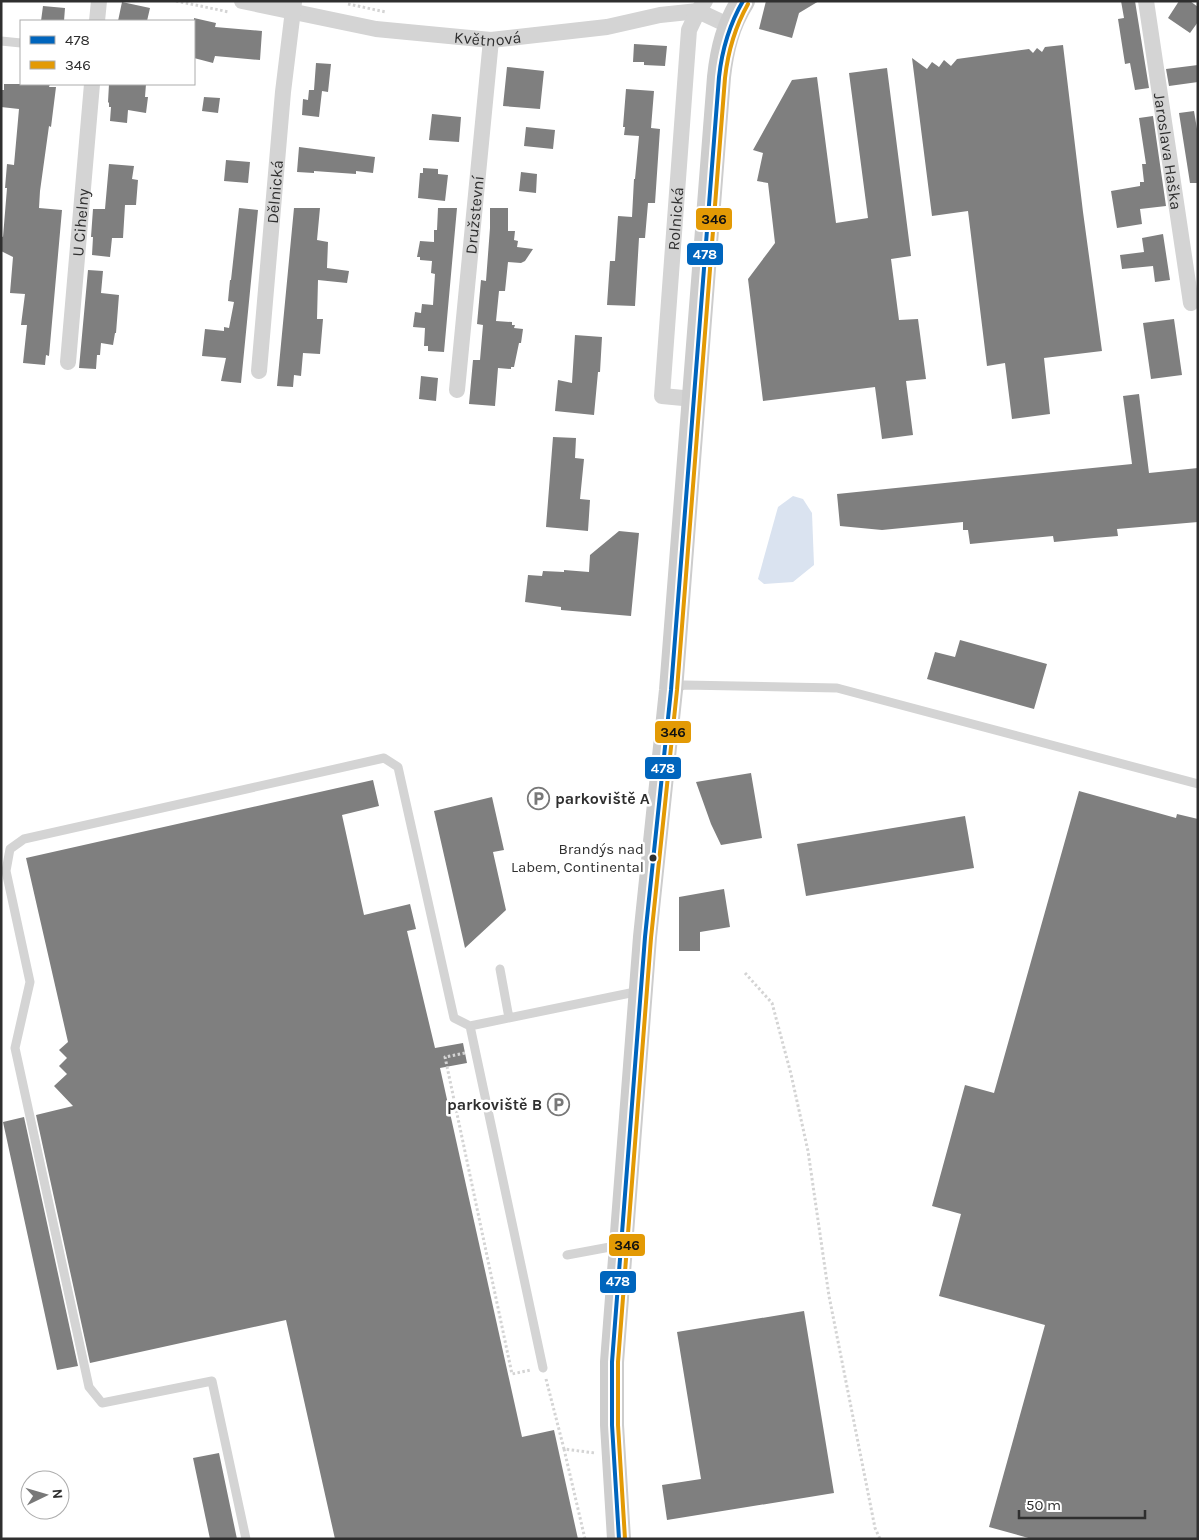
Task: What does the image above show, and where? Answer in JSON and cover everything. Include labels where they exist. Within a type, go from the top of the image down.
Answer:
[{"type":"main road","points":[[618,1539],[612,1371],[641,990],[671,690],[719,77],[722,52],[730,26],[743,1]]},
{"type":"street","points":[[97,20],[99,1]]},
{"type":"street","name":"Květnová","points":[[242,1],[294,7],[385,30],[491,40],[607,27],[701,6]]},
{"type":"street","name":"Jaroslava Haška","points":[[1146,1],[1191,303]]},
{"type":"street","points":[[701,6],[730,26]]},
{"type":"street","name":"Rolnická","points":[[694,399],[662,396],[689,30],[701,6]]},
{"type":"street","name":"Dělnická","points":[[259,371],[283,92],[294,7]]},
{"type":"street","name":"Družstevní","points":[[457,390],[491,40]]},
{"type":"street","name":"U Cihelny","points":[[68,362],[92,85]]},
{"type":"lane","points":[[1,41],[20,43]]},
{"type":"lane","points":[[671,690],[684,684],[837,688],[1198,784]]},
{"type":"lane","points":[[246,1539],[212,1381],[102,1403],[89,1387],[15,1048],[30,982],[6,871],[10,849],[24,839],[384,758],[398,767],[454,1018],[470,1026],[641,990]]},
{"type":"lane","points":[[500,969],[509,1018]]},
{"type":"lane","points":[[470,1026],[474,1052],[543,1368]]},
{"type":"lane","points":[[567,1255],[610,1247],[621,1247]]},
{"type":"path","points":[[341,3],[388,12]]},
{"type":"path","points":[[745,973],[772,1004],[791,1074],[808,1151],[831,1305],[875,1528],[880,1539]]},
{"type":"path","points":[[474,1052],[445,1057],[512,1374],[543,1368],[585,1539]]},
{"type":"path","points":[[564,1450],[598,1453]]},
{"type":"shaded area","points":[[793,496],[803,499],[812,513],[814,565],[793,582],[764,584],[758,579],[778,507]]},
{"type":"building","points":[[766,1],[819,1],[799,13],[792,38],[759,29]]},
{"type":"building","points":[[1121,1],[1135,1],[1149,88],[1135,90],[1130,63],[1125,64],[1118,19],[1124,18]]},
{"type":"building","points":[[1179,1],[1190,1],[1198,7],[1198,22],[1190,33],[1168,18]]},
{"type":"building","points":[[122,2],[150,8],[147,20],[118,20]]},
{"type":"building","points":[[43,6],[65,8],[64,20],[41,20]]},
{"type":"building","points":[[194,18],[216,23],[215,27],[262,31],[260,60],[215,56],[213,63],[195,58]]},
{"type":"building","points":[[634,44],[667,46],[665,66],[644,65],[644,62],[633,62]]},
{"type":"building","points":[[1063,45],[1102,351],[1044,358],[1050,414],[1012,419],[1005,363],[987,366],[968,211],[932,216],[912,58],[927,69],[932,62],[939,67],[944,60],[951,66],[957,59],[1029,49],[1033,53],[1037,48],[1042,52],[1045,47]]},
{"type":"building","points":[[316,63],[331,64],[328,92],[322,91],[319,117],[302,115],[303,99],[308,100],[309,90],[314,90]]},
{"type":"building","points":[[1198,65],[1198,82],[1169,86],[1166,69]]},
{"type":"building","points":[[507,67],[544,71],[540,109],[503,106]]},
{"type":"building","points":[[887,68],[911,256],[891,259],[899,320],[918,319],[926,379],[906,381],[913,435],[882,439],[875,387],[763,401],[748,279],[775,243],[768,183],[757,181],[763,153],[753,150],[792,80],[817,77],[836,223],[868,218],[849,73]]},
{"type":"building","points":[[4,84],[50,85],[49,87],[56,87],[51,127],[49,126],[39,208],[62,210],[49,356],[46,355],[45,365],[23,363],[27,325],[21,325],[25,294],[10,293],[13,257],[1,251],[7,188],[5,188],[7,164],[14,165],[19,109],[1,107],[1,90],[4,90]]},
{"type":"building","points":[[109,85],[146,85],[145,97],[148,97],[146,113],[128,110],[127,123],[110,121],[111,107],[109,107]]},
{"type":"building","points":[[626,89],[654,91],[651,128],[660,129],[655,203],[648,203],[645,238],[639,238],[635,306],[607,305],[610,261],[615,261],[618,216],[632,217],[639,136],[624,135]]},
{"type":"building","points":[[204,97],[220,98],[218,113],[202,111]]},
{"type":"building","points":[[1194,111],[1198,135],[1198,183],[1190,183],[1179,113]]},
{"type":"building","points":[[432,114],[461,117],[459,142],[429,140]]},
{"type":"building","points":[[1153,116],[1166,206],[1140,209],[1142,224],[1117,228],[1111,191],[1140,186],[1140,182],[1144,182],[1142,164],[1146,164],[1139,118]]},
{"type":"building","points":[[526,127],[555,130],[553,149],[524,146]]},
{"type":"building","points":[[299,147],[375,157],[373,173],[356,171],[356,174],[314,171],[314,173],[297,172]]},
{"type":"building","points":[[226,160],[250,162],[248,183],[224,181]]},
{"type":"building","points":[[109,164],[134,166],[132,179],[138,180],[136,205],[125,205],[123,238],[112,238],[110,257],[92,255],[93,237],[91,237],[93,209],[105,209]]},
{"type":"building","points":[[423,168],[438,169],[438,174],[448,175],[445,201],[418,198],[420,173],[423,173]]},
{"type":"building","points":[[521,172],[537,174],[536,193],[519,191]]},
{"type":"building","points":[[239,208],[258,210],[241,383],[221,381],[226,358],[202,356],[205,329],[224,331],[224,327],[229,328],[234,302],[228,301]]},
{"type":"building","points":[[294,208],[320,208],[317,240],[328,242],[327,268],[349,271],[347,283],[318,280],[317,319],[323,319],[320,354],[303,353],[301,376],[294,375],[293,387],[277,386]]},
{"type":"building","points":[[438,208],[457,208],[444,352],[428,351],[428,346],[424,346],[425,328],[413,327],[415,312],[421,313],[422,304],[433,305],[435,274],[431,273],[432,261],[420,260],[420,257],[417,257],[420,241],[434,242],[434,230],[437,230]]},
{"type":"building","points":[[490,208],[508,208],[508,231],[515,231],[514,240],[518,241],[517,247],[533,249],[525,261],[521,263],[508,262],[505,291],[499,291],[496,321],[512,322],[512,325],[515,325],[514,328],[523,329],[514,367],[511,367],[511,369],[498,368],[495,406],[469,404],[473,360],[480,360],[483,325],[477,324],[481,280],[486,281]]},
{"type":"building","points":[[1163,234],[1170,280],[1155,282],[1153,266],[1122,269],[1120,255],[1144,252],[1142,238]]},
{"type":"building","points":[[88,270],[103,271],[101,293],[119,295],[116,333],[113,345],[101,343],[100,355],[97,355],[96,369],[79,368]]},
{"type":"building","points":[[1174,319],[1182,375],[1151,379],[1143,323]]},
{"type":"building","points":[[575,335],[602,337],[600,372],[598,372],[594,415],[555,411],[558,380],[572,383]]},
{"type":"building","points":[[421,376],[438,378],[436,401],[419,399]]},
{"type":"building","points":[[1139,394],[1149,473],[1198,468],[1198,522],[1117,529],[1118,536],[1054,542],[1053,536],[970,544],[968,530],[963,530],[963,522],[882,530],[840,526],[837,494],[1132,464],[1123,396]]},
{"type":"building","points":[[553,437],[576,438],[575,458],[584,459],[580,499],[590,500],[588,531],[546,527]]},
{"type":"building","points":[[619,531],[639,533],[631,616],[561,610],[561,607],[525,602],[528,575],[542,576],[543,571],[589,572],[590,555]]},
{"type":"building","points":[[960,640],[1047,664],[1034,709],[927,679],[935,652],[955,657]]},
{"type":"building","points":[[751,773],[762,838],[721,845],[711,824],[696,782]]},
{"type":"building","points":[[373,780],[379,806],[342,815],[364,915],[410,904],[416,929],[407,931],[435,1048],[463,1043],[467,1063],[440,1068],[522,1437],[554,1430],[578,1539],[335,1539],[286,1320],[90,1363],[36,1115],[73,1106],[54,1086],[67,1074],[59,1066],[67,1058],[59,1050],[68,1042],[26,858]]},
{"type":"building","points":[[1079,791],[1176,818],[1177,814],[1198,819],[1198,1539],[1032,1539],[989,1527],[1045,1325],[939,1296],[961,1214],[932,1206],[965,1085],[994,1093]]},
{"type":"building","points":[[492,797],[504,850],[493,852],[506,910],[465,948],[434,811]]},
{"type":"building","points":[[965,816],[974,868],[806,896],[797,844]]},
{"type":"building","points":[[724,889],[730,927],[700,932],[700,951],[679,951],[679,897]]},
{"type":"building","points":[[24,1117],[78,1366],[57,1370],[3,1122]]},
{"type":"building","points":[[804,1311],[834,1493],[667,1520],[662,1485],[701,1479],[677,1332]]},
{"type":"building","points":[[219,1453],[237,1539],[210,1539],[193,1458]]},
{"type":"transit line","name":"478","points":[[619,1539],[612,1425],[612,1362],[645,937],[671,690],[719,77],[727,38],[743,1]]},
{"type":"transit line","name":"346","points":[[625,1539],[618,1425],[618,1362],[651,938],[677,690],[725,78],[733,40],[739,21],[748,4]]},
{"type":"place","name":"parkoviště A","points":[[539,798]]},
{"type":"place","name":"Brandýs nad Labem, Continental","points":[[653,858]]},
{"type":"place","name":"parkoviště B","points":[[558,1104]]}]
